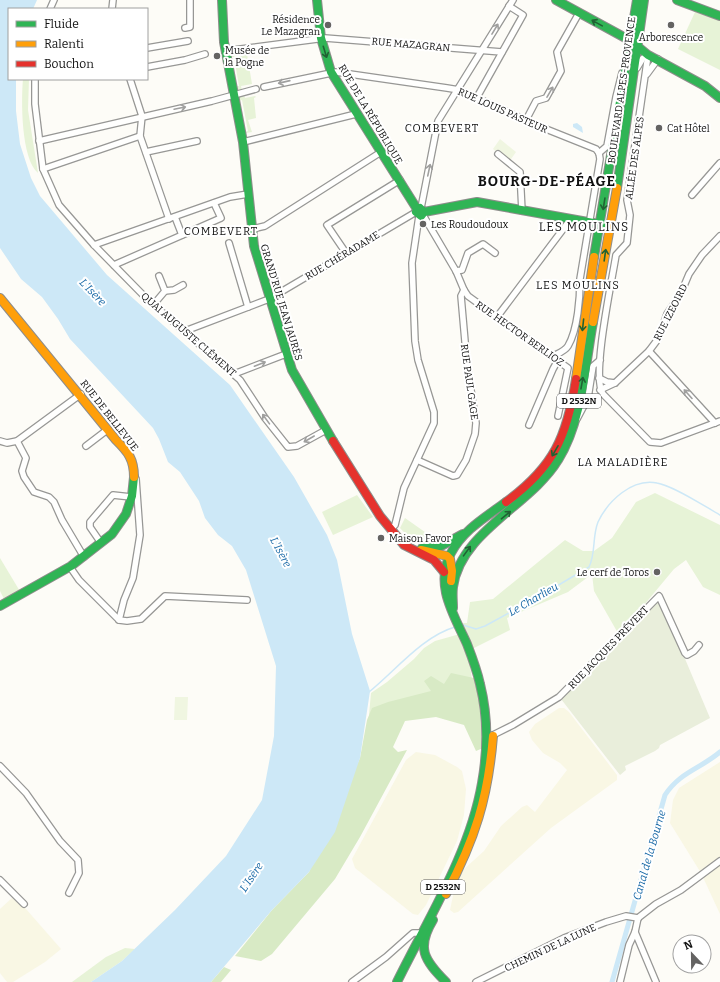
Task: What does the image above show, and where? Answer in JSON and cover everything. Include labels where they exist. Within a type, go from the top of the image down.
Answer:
[{"type":"main road","name":"GRAND'RUE JEAN JAURÈS","points":[[222,0],[225,51],[228,55],[234,88],[233,95],[242,142],[256,257],[286,354],[292,370],[326,430],[365,494],[393,532]]},
{"type":"main road","name":"RUE DE LA RÉPUBLIQUE","points":[[317,0],[321,38],[331,72],[356,114],[420,212]]},
{"type":"main road","points":[[556,0],[648,55],[658,59],[705,86],[720,98]]},
{"type":"main road","name":"BOULEVARD ALPES-PROVENCE","points":[[453,590],[458,568],[470,547],[546,477],[564,452],[575,422],[597,307],[633,80],[633,45],[637,0]]},
{"type":"main road","name":"BOULEVARD ALPES-PROVENCE","points":[[448,557],[454,546],[466,533],[511,499],[544,469],[565,431],[572,400],[584,315],[633,45],[644,0]]},
{"type":"main road","points":[[677,0],[720,16]]},
{"type":"main road","points":[[420,212],[477,202],[610,226]]},
{"type":"main road","name":"RUE DE BELLEVUE","points":[[0,298],[81,394],[115,440],[123,445],[133,462],[134,478],[128,509],[122,523],[101,543],[70,567],[0,606]]},
{"type":"main road","points":[[393,532],[418,549],[448,557]]},
{"type":"main road","points":[[393,532],[404,545],[437,563],[444,572]]},
{"type":"main road","points":[[418,549],[441,546],[466,533]]},
{"type":"main road","name":"D 2532N","points":[[448,557],[453,566],[450,581],[453,590],[454,610],[457,621]]},
{"type":"main road","name":"D 2532N","points":[[397,982],[459,854],[471,825],[483,776],[490,736],[480,686],[466,643],[445,596],[444,572],[448,557]]},
{"type":"main road","points":[[446,982],[433,969],[424,952],[423,944],[476,830],[489,778],[490,736]]},
{"type":"street","points":[[185,28],[190,27],[190,0]]},
{"type":"street","points":[[393,532],[404,488],[434,423],[434,412],[418,360],[414,341],[412,263],[420,212],[438,121],[459,90],[513,0]]},
{"type":"street","points":[[476,99],[523,15],[509,6]]},
{"type":"street","points":[[526,120],[536,101],[546,98],[561,71],[557,52],[579,13]]},
{"type":"street","name":"RUE MAZAGRAN","points":[[225,51],[321,38],[502,52]]},
{"type":"street","points":[[148,48],[188,41]]},
{"type":"street","points":[[553,356],[564,351],[572,337],[580,298],[580,279],[600,158],[599,152],[607,146],[616,97],[633,45]]},
{"type":"street","points":[[148,67],[185,60],[205,54]]},
{"type":"street","points":[[633,80],[638,64],[648,55]]},
{"type":"street","name":"ALLÉE DES ALPES","points":[[575,422],[588,398],[593,366],[600,359],[616,255],[627,243],[630,215],[627,200],[647,74],[648,55]]},
{"type":"street","name":"ALLÉE DES ALPES","points":[[647,74],[658,59]]},
{"type":"street","points":[[264,87],[331,72]]},
{"type":"street","name":"RUE LOUIS PASTEUR","points":[[331,72],[459,90],[476,99],[599,152]]},
{"type":"street","name":"QUAI AUGUSTE CLÉMENT","points":[[35,80],[35,104],[43,169],[59,204],[94,245],[154,304],[240,380],[265,418],[284,442],[291,448],[326,430]]},
{"type":"street","points":[[130,80],[142,116],[140,136],[172,218],[182,235]]},
{"type":"street","points":[[39,141],[256,89]]},
{"type":"street","points":[[242,142],[356,114]]},
{"type":"street","points":[[43,169],[140,136]]},
{"type":"street","points":[[146,152],[197,141]]},
{"type":"street","points":[[252,230],[265,226],[381,152]]},
{"type":"street","points":[[498,154],[520,172],[522,211]]},
{"type":"street","points":[[692,195],[720,163]]},
{"type":"street","points":[[346,253],[327,225],[400,180]]},
{"type":"street","points":[[94,245],[230,197],[248,194]]},
{"type":"street","points":[[114,265],[221,218],[214,203]]},
{"type":"street","name":"RUE CHÉRADAME","points":[[185,331],[269,299],[346,253],[420,212]]},
{"type":"street","name":"RUE HECTOR BERLIOZ","points":[[420,212],[456,271],[464,290],[480,306],[553,356],[569,370],[558,416]]},
{"type":"street","points":[[497,317],[570,220]]},
{"type":"street","points":[[610,226],[628,228]]},
{"type":"street","name":"RUE IZEOIRD","points":[[600,390],[615,382],[649,351],[658,339],[667,314],[681,293],[689,274],[702,255],[720,236]]},
{"type":"street","points":[[229,243],[248,307]]},
{"type":"street","points":[[456,271],[462,270],[468,253],[483,244],[496,253]]},
{"type":"street","points":[[159,276],[165,291]]},
{"type":"street","points":[[154,304],[165,291],[174,290],[183,285]]},
{"type":"street","name":"RUE PAUL GAGE","points":[[417,460],[453,476],[457,475],[466,460],[475,434],[476,412],[466,364],[461,296],[464,290]]},
{"type":"street","points":[[600,359],[600,390],[650,442],[661,443],[717,422],[649,351]]},
{"type":"street","points":[[234,374],[286,354]]},
{"type":"street","points":[[529,426],[558,360]]},
{"type":"street","points":[[599,378],[607,382],[615,382]]},
{"type":"street","points":[[0,441],[7,443],[17,441],[81,394]]},
{"type":"street","points":[[86,446],[107,430]]},
{"type":"street","points":[[17,441],[27,460],[22,471],[24,477],[34,492],[49,497],[54,502],[62,520],[84,557]]},
{"type":"street","points":[[119,620],[124,600],[133,578],[140,535],[137,484],[134,478]]},
{"type":"street","points":[[101,543],[90,527],[91,519],[113,495],[131,497]]},
{"type":"street","points":[[70,567],[79,580],[119,620],[127,622],[141,619],[165,596],[247,600]]},
{"type":"street","name":"RUE JACQUES PRÉVERT","points":[[490,736],[559,697],[659,596],[685,653],[687,655],[694,651],[699,645]]},
{"type":"street","points":[[0,766],[26,793],[60,842],[78,860],[79,873],[69,893]]},
{"type":"street","points":[[620,982],[629,945],[635,932],[638,918],[656,904],[681,890],[720,861]]},
{"type":"street","points":[[0,880],[24,904]]},
{"type":"street","name":"CHEMIN DE LA LUNE","points":[[476,982],[564,938],[626,916],[638,918]]},
{"type":"street","points":[[635,932],[656,982]]},
{"type":"street","points":[[352,982],[386,957],[413,933],[421,933]]},
{"type":"shaded area","points":[[559,708],[564,708],[569,712],[617,775],[617,780],[551,828],[458,912],[454,913],[450,910],[455,886],[463,870],[484,851],[501,826],[522,807],[527,805],[535,812],[567,770],[560,763],[543,753],[532,740],[529,732],[535,724]]},
{"type":"shaded area","points":[[416,752],[435,755],[457,767],[462,771],[466,789],[464,815],[457,841],[426,905],[418,915],[413,914],[355,868],[352,859],[406,760]]},
{"type":"shaded area","points":[[720,762],[720,914],[701,873],[670,823],[673,800],[679,788]]},
{"type":"shaded area","points":[[12,898],[26,909],[61,949],[45,962],[13,982],[7,982],[0,973],[0,909]]},
{"type":"green space","points":[[695,12],[720,21],[720,70],[678,49]]},
{"type":"green space","points":[[236,52],[236,56],[247,54],[252,84],[241,86],[242,90],[237,91],[236,86],[239,86],[234,57],[231,57],[230,53]]},
{"type":"green space","points":[[23,80],[29,80],[28,110],[38,173],[32,166],[25,143],[22,101]]},
{"type":"green space","points":[[244,95],[245,98],[256,97],[254,98],[256,118],[248,120],[252,132],[246,133],[245,132],[248,131],[242,100],[238,101],[238,97]]},
{"type":"green space","points":[[500,139],[516,152],[509,162],[493,149]]},
{"type":"green space","points":[[655,493],[720,525],[720,595],[703,587],[686,560],[674,569],[619,635],[594,591],[592,574],[568,592],[507,618],[510,630],[468,651],[478,722],[443,719],[426,703],[369,715],[371,693],[387,682],[414,659],[424,648],[435,641],[467,632],[462,623],[467,623],[470,602],[493,599],[565,540],[583,551],[594,551],[612,538],[636,502]]},
{"type":"green space","points":[[357,495],[373,517],[333,535],[322,512]]},
{"type":"green space","points":[[405,518],[439,542],[430,545],[428,540],[419,540],[406,534],[400,528]]},
{"type":"green space","points":[[0,558],[21,593],[5,601],[0,591]]},
{"type":"green space","points":[[658,602],[661,602],[710,718],[660,745],[655,751],[625,766],[626,770],[620,775],[561,699]]},
{"type":"green space","points":[[451,673],[474,678],[479,699],[483,748],[476,751],[464,725],[436,717],[405,721],[393,747],[398,752],[407,750],[360,837],[335,879],[272,954],[261,961],[235,956],[272,910],[309,872],[360,758],[367,720],[372,708],[388,702],[431,691],[424,681],[431,676],[444,684]]},
{"type":"green space","points":[[175,697],[188,697],[187,720],[174,720]]},
{"type":"green space","points":[[125,948],[135,949],[122,961],[91,982],[72,982],[106,957]]},
{"type":"green space","points":[[224,967],[231,970],[221,982],[211,982]]},
{"type":"water","name":"L'Isère","points":[[0,0],[37,0],[33,8],[8,8],[8,80],[16,80],[16,111],[20,144],[31,178],[40,196],[107,275],[230,385],[294,477],[327,535],[337,560],[352,634],[370,691],[360,758],[335,832],[309,872],[272,910],[211,982],[91,982],[122,961],[175,910],[226,856],[262,800],[274,736],[276,666],[246,570],[232,546],[218,535],[205,518],[199,501],[180,472],[168,462],[153,428],[70,339],[42,297],[21,279],[0,248]]},
{"type":"water","points":[[577,123],[582,127],[583,133],[573,127],[573,124]]},
{"type":"waterway","name":"Le Charlieu","points":[[463,625],[476,629],[485,626],[589,567],[593,556],[596,528],[602,514],[614,499],[630,488],[639,484],[648,482],[657,483],[672,488],[720,515]]},
{"type":"waterway","name":"Le Charlieu","points":[[369,692],[421,646],[432,638],[455,627]]},
{"type":"waterway","name":"Canal de la Bourne","points":[[612,982],[665,795],[677,781],[720,752]]},
{"type":"traffic: fast","points":[[222,0],[224,42],[243,142],[254,246],[292,370],[333,441]]},
{"type":"traffic: fast","points":[[317,0],[321,38],[331,72],[417,209]]},
{"type":"traffic: fast","points":[[556,0],[631,41],[648,55],[705,86],[720,98]]},
{"type":"traffic: fast","points":[[594,257],[637,0]]},
{"type":"traffic: fast","points":[[617,188],[644,0]]},
{"type":"traffic: fast","points":[[677,0],[720,16]]},
{"type":"traffic: fast","points":[[424,212],[420,208],[416,212],[421,216],[424,212],[477,202],[610,226]]},
{"type":"traffic: fast","points":[[453,608],[453,587],[458,568],[469,550],[482,535],[546,476],[558,460],[566,445],[578,411],[582,393],[593,322]]},
{"type":"traffic: fast","points":[[0,606],[71,566],[112,534],[126,514],[132,496],[134,477]]},
{"type":"traffic: fast","points":[[397,982],[447,885],[458,860],[476,809],[484,771],[486,721],[483,696],[473,659],[448,600],[444,577],[446,565],[451,553],[462,537],[476,524],[506,502]]},
{"type":"traffic: fast","points":[[422,548],[441,546],[463,534]]},
{"type":"traffic: fast","points":[[433,920],[425,938],[425,953],[432,967],[446,982]]},
{"type":"traffic: slow","points":[[593,322],[617,188]]},
{"type":"traffic: slow","points":[[576,379],[594,257]]},
{"type":"traffic: slow","points":[[0,298],[130,456],[133,465],[134,477]]},
{"type":"traffic: slow","points":[[421,550],[447,556],[450,559],[452,571],[451,581]]},
{"type":"traffic: slow","points":[[446,894],[465,855],[484,799],[493,736]]},
{"type":"traffic: jam","points":[[506,502],[536,476],[556,449],[568,418],[576,379]]},
{"type":"traffic: jam","points":[[333,441],[380,516],[404,545],[434,560],[444,572]]},
{"type":"place","name":"Résidence Le Mazagran","points":[[328,25]]},
{"type":"place","name":"Arborescence","points":[[671,25]]},
{"type":"place","name":"Musée de la Pogne","points":[[217,56]]},
{"type":"place","name":"Cat Hôtel","points":[[659,128]]},
{"type":"place","name":"Les Roudoudoux","points":[[423,224]]},
{"type":"place","name":"Maison Favor","points":[[381,538]]},
{"type":"place","name":"Le cerf de Toros","points":[[657,572]]},
{"type":"district","name":"COMBEVERT","points":[[442,128]]},
{"type":"district","name":"BOURG-DE-PÉAGE","points":[[547,181]]},
{"type":"district","name":"LES MOULINS","points":[[584,227]]},
{"type":"district","name":"COMBEVERT","points":[[221,231]]},
{"type":"district","name":"LES MOULINS","points":[[578,285]]},
{"type":"district","name":"LA MALADIÈRE","points":[[623,462]]}]
